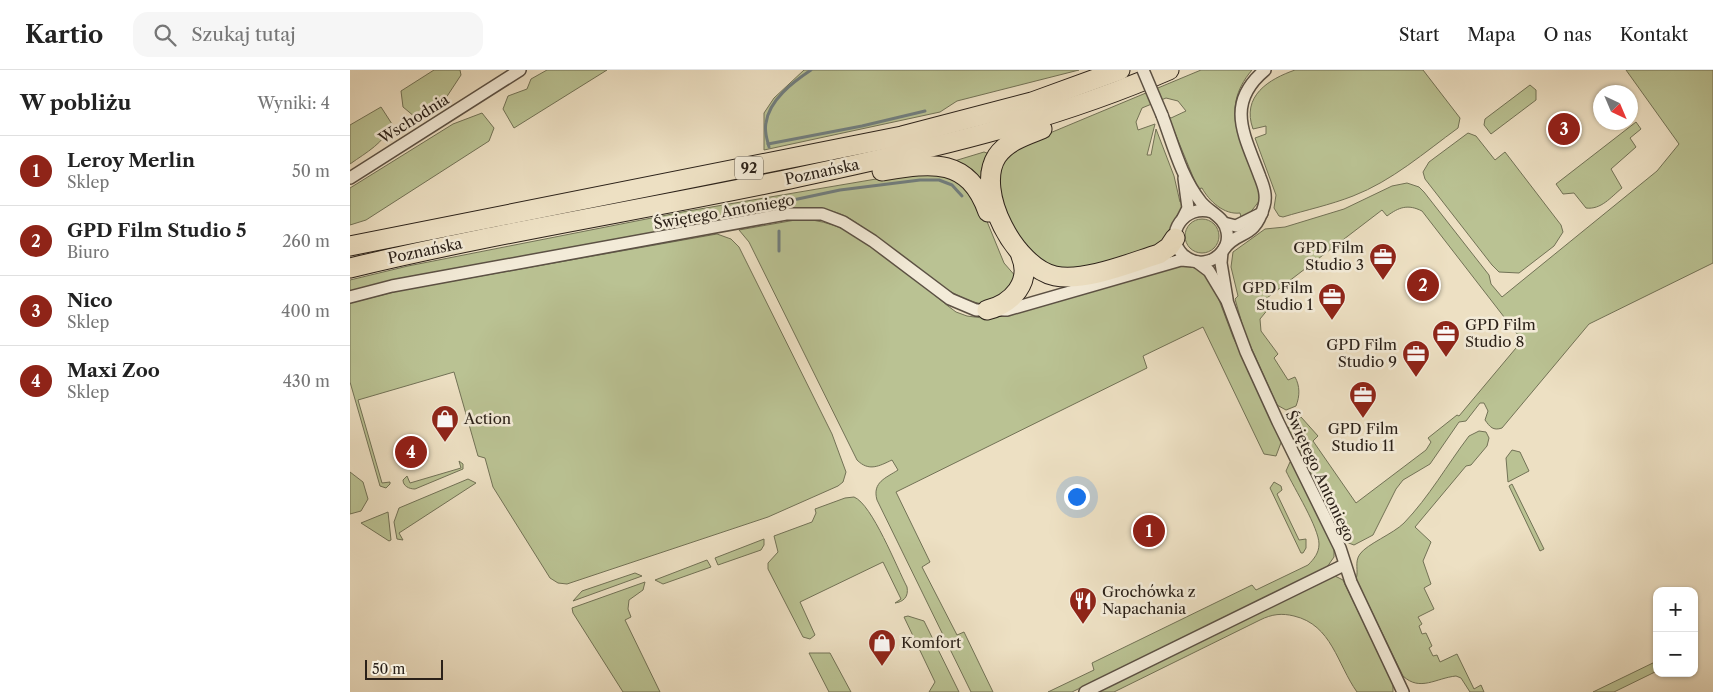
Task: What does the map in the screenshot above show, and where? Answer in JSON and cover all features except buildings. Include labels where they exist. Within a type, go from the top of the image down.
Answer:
[{"type":"main road","name":"Poznańska","points":[[350,246],[912,134],[1032,102],[1120,70]]},
{"type":"main road","name":"Poznańska","points":[[350,268],[467,242],[798,177],[979,136],[1077,106],[1138,78],[1169,70]]},
{"type":"main road","points":[[1138,78],[1088,112],[1024,136],[1004,148],[997,156],[990,176],[991,192],[1006,233],[1021,256],[1045,273],[1061,277],[1077,277],[1162,253],[1171,246],[1176,238]]},
{"type":"main road","points":[[798,177],[858,175],[935,165],[954,169],[972,181],[979,191],[1002,247],[1012,263],[1024,275],[1037,284],[1052,288],[1083,288]]},
{"type":"main road","points":[[988,310],[1000,306],[1013,297],[1020,288],[1024,275],[1021,256]]},
{"type":"street","name":"Wschodnia","points":[[350,178],[520,70]]},
{"type":"street","points":[[1184,174],[1188,208],[1176,229],[1176,238],[1180,251],[1194,261],[1213,260],[1231,242],[1254,228],[1262,213],[1265,194],[1243,132],[1240,113],[1245,93],[1256,78],[1265,70]]},
{"type":"street","points":[[1138,78],[1162,115],[1184,174],[1200,201],[1224,223],[1236,226],[1262,213]]},
{"type":"street","points":[[1183,218],[1197,210],[1212,212]]},
{"type":"street","name":"Świętego Antoniego","points":[[350,297],[392,286],[786,214],[808,213],[832,217],[854,228],[958,304],[976,310],[1007,310],[1181,260],[1194,261],[1209,271],[1227,301],[1270,404],[1340,548],[1344,565],[1085,692]]},
{"type":"street","points":[[1223,251],[1228,237],[1224,223]]},
{"type":"street","name":"Świętego Antoniego","points":[[1223,251],[1221,263],[1227,301]]},
{"type":"street","points":[[1344,565],[1403,692]]},
{"type":"green space","points":[[434,70],[460,70],[461,75],[440,107],[415,117],[403,107],[401,91]]},
{"type":"green space","points":[[547,70],[607,70],[514,128],[503,109],[508,96],[527,89],[531,79]]},
{"type":"green space","points":[[804,70],[1079,70],[957,101],[940,112],[764,150],[764,113],[774,98]]},
{"type":"green space","points":[[1201,70],[1252,70],[1242,85],[1236,100],[1235,114],[1241,143],[1259,189],[1260,200],[1249,214],[1241,217],[1240,213],[1228,212],[1213,202],[1202,188],[1198,189],[1168,116],[1171,118],[1186,111],[1178,101],[1166,98],[1142,108],[1136,122],[1138,130],[1155,124],[1147,155],[1151,155],[1156,129],[1174,176],[1180,202],[1183,201],[1164,245],[1079,272],[1038,264],[1006,221],[996,169],[1000,161],[1026,143]]},
{"type":"green space","points":[[1295,70],[1423,70],[1460,118],[1458,128],[1408,165],[1367,190],[1327,205],[1283,217],[1279,216],[1274,208],[1276,195],[1255,138],[1266,134],[1266,126],[1253,129],[1250,117],[1251,107],[1254,98],[1267,84]]},
{"type":"green space","points":[[1626,70],[1713,70],[1713,263],[1589,324],[1502,428],[1494,429],[1488,425],[1485,420],[1488,411],[1484,403],[1480,403],[1466,421],[1459,422],[1430,464],[1403,480],[1396,489],[1373,535],[1354,545],[1346,542],[1288,429],[1290,424],[1301,417],[1318,436],[1313,441],[1356,503],[1426,450],[1431,442],[1428,438],[1457,415],[1459,416],[1516,348],[1518,335],[1422,211],[1408,207],[1396,210],[1387,216],[1382,210],[1263,301],[1269,308],[1260,319],[1261,331],[1278,354],[1274,358],[1288,380],[1295,377],[1299,387],[1296,406],[1286,410],[1277,405],[1245,334],[1235,299],[1238,296],[1231,267],[1233,252],[1265,229],[1285,227],[1344,209],[1392,186],[1407,183],[1419,187],[1424,192],[1489,275],[1491,284],[1502,297],[1657,171],[1679,144]]},
{"type":"green space","points":[[1530,85],[1536,90],[1536,100],[1491,134],[1484,125],[1485,119]]},
{"type":"green space","points":[[381,107],[392,124],[389,131],[374,147],[350,164],[350,125]]},
{"type":"green space","points":[[482,113],[494,128],[489,141],[366,220],[350,225],[350,188],[453,124]]},
{"type":"green space","points":[[1638,125],[1641,129],[1630,138],[1636,147],[1611,169],[1622,188],[1606,202],[1596,207],[1586,208],[1574,193],[1563,194],[1556,184],[1626,130],[1638,130]]},
{"type":"green space","points":[[1468,133],[1476,136],[1495,160],[1505,152],[1561,225],[1563,232],[1554,246],[1519,273],[1499,272],[1492,265],[1425,179],[1423,172],[1429,162]]},
{"type":"green space","points":[[984,152],[987,153],[981,171],[986,192],[951,162]]},
{"type":"green space","points":[[929,170],[961,177],[986,219],[1004,263],[1017,278],[1015,286],[992,302],[974,302],[957,295],[937,283],[843,215],[827,210],[809,208],[390,281],[350,291],[350,280],[408,266],[682,212]]},
{"type":"green space","points":[[801,219],[823,222],[864,240],[884,253],[956,312],[967,316],[990,319],[1176,265],[1189,264],[1203,271],[1213,284],[1233,337],[1282,440],[1276,456],[1264,454],[1203,327],[1143,356],[1147,368],[896,492],[930,562],[922,567],[957,635],[964,632],[993,692],[971,692],[877,500],[876,489],[878,485],[898,470],[892,460],[870,467],[861,464],[857,460],[749,242],[739,230]]},
{"type":"green space","points":[[1202,219],[1214,224],[1219,236],[1214,248],[1202,253],[1190,248],[1185,236],[1190,224]]},
{"type":"green space","points":[[717,234],[731,239],[739,247],[832,434],[846,472],[843,482],[838,486],[768,517],[567,584],[558,583],[550,578],[493,487],[485,458],[478,456],[454,372],[358,400],[382,483],[390,482],[386,488],[380,486],[350,382],[350,303],[402,290]]},
{"type":"green space","points":[[1479,431],[1486,432],[1489,438],[1487,446],[1471,465],[1466,466],[1415,527],[1431,542],[1423,561],[1431,584],[1424,588],[1434,609],[1418,617],[1422,624],[1419,626],[1422,634],[1426,633],[1432,646],[1429,648],[1433,656],[1437,655],[1440,662],[1457,654],[1474,689],[1481,685],[1484,692],[1470,692],[1461,678],[1456,676],[1422,684],[1409,681],[1403,676],[1356,579],[1357,560],[1363,550],[1404,523],[1430,492],[1469,436]]},
{"type":"green space","points":[[1512,450],[1520,452],[1529,471],[1508,482],[1506,458]]},
{"type":"green space","points":[[459,461],[463,464],[463,469],[415,489],[407,487],[403,482],[407,476],[410,483],[461,468]]},
{"type":"green space","points":[[1290,462],[1295,465],[1334,548],[1334,557],[1327,567],[1072,692],[1048,692],[1094,670],[1092,663],[1252,585],[1256,590],[1308,565],[1318,550],[1318,537],[1311,518],[1286,471]]},
{"type":"green space","points":[[350,472],[363,482],[368,499],[361,511],[350,514]]},
{"type":"green space","points":[[468,479],[476,483],[399,533],[403,540],[397,539],[394,522],[399,508]]},
{"type":"green space","points":[[1274,482],[1281,486],[1282,490],[1277,494],[1299,540],[1306,539],[1306,548],[1303,553],[1301,553],[1270,488]]},
{"type":"green space","points":[[1512,484],[1544,549],[1540,551],[1509,486]]},
{"type":"green space","points":[[854,497],[868,511],[884,537],[907,587],[906,596],[903,600],[895,603],[901,599],[883,562],[800,602],[815,635],[810,639],[803,637],[768,569],[768,563],[778,552],[774,536],[812,522],[816,513],[815,509],[845,498]]},
{"type":"green space","points":[[388,512],[391,540],[389,541],[361,523]]},
{"type":"green space","points":[[764,539],[764,545],[761,550],[718,565],[715,558]]},
{"type":"green space","points":[[707,560],[711,567],[663,584],[655,580]]},
{"type":"green space","points":[[635,573],[642,576],[573,601],[582,591]]},
{"type":"green space","points":[[1335,576],[1343,580],[1393,684],[1393,692],[1357,692],[1332,647],[1317,628],[1307,621],[1281,614],[1260,620],[1114,692],[1098,692]]},
{"type":"green space","points":[[645,582],[643,590],[629,600],[628,609],[631,617],[625,620],[660,692],[623,692],[573,613],[572,608]]},
{"type":"green space","points":[[908,616],[924,621],[959,692],[929,692],[935,682],[904,617]]},
{"type":"green space","points":[[809,653],[830,653],[851,692],[829,692]]},
{"type":"green space","points":[[1653,663],[1653,673],[1614,692],[1593,692]]},
{"type":"waterway","points":[[769,147],[765,126],[772,107],[783,92],[811,70]]},
{"type":"waterway","points":[[768,144],[862,126],[925,111]]},
{"type":"waterway","points":[[779,203],[840,190],[920,180],[939,180],[952,185],[962,196]]},
{"type":"waterway","points":[[778,201],[779,207]]},
{"type":"waterway","points":[[779,231],[779,251]]},
{"type":"place","name":"Nico","points":[[1564,129]]},
{"type":"place","name":"GPD Film Studio 3","points":[[1383,281]]},
{"type":"place","name":"GPD Film Studio 5","points":[[1423,285]]},
{"type":"place","name":"GPD Film Studio 1","points":[[1332,321]]},
{"type":"place","name":"GPD Film Studio 8","points":[[1446,358]]},
{"type":"place","name":"GPD Film Studio 9","points":[[1416,378]]},
{"type":"place","name":"GPD Film Studio 11","points":[[1363,419]]},
{"type":"place","name":"Action","points":[[445,443]]},
{"type":"place","name":"Maxi Zoo","points":[[411,452]]},
{"type":"place","name":"Leroy Merlin","points":[[1149,531]]},
{"type":"place","name":"Grochówka z Napachania","points":[[1083,625]]},
{"type":"place","name":"Komfort","points":[[882,667]]}]
